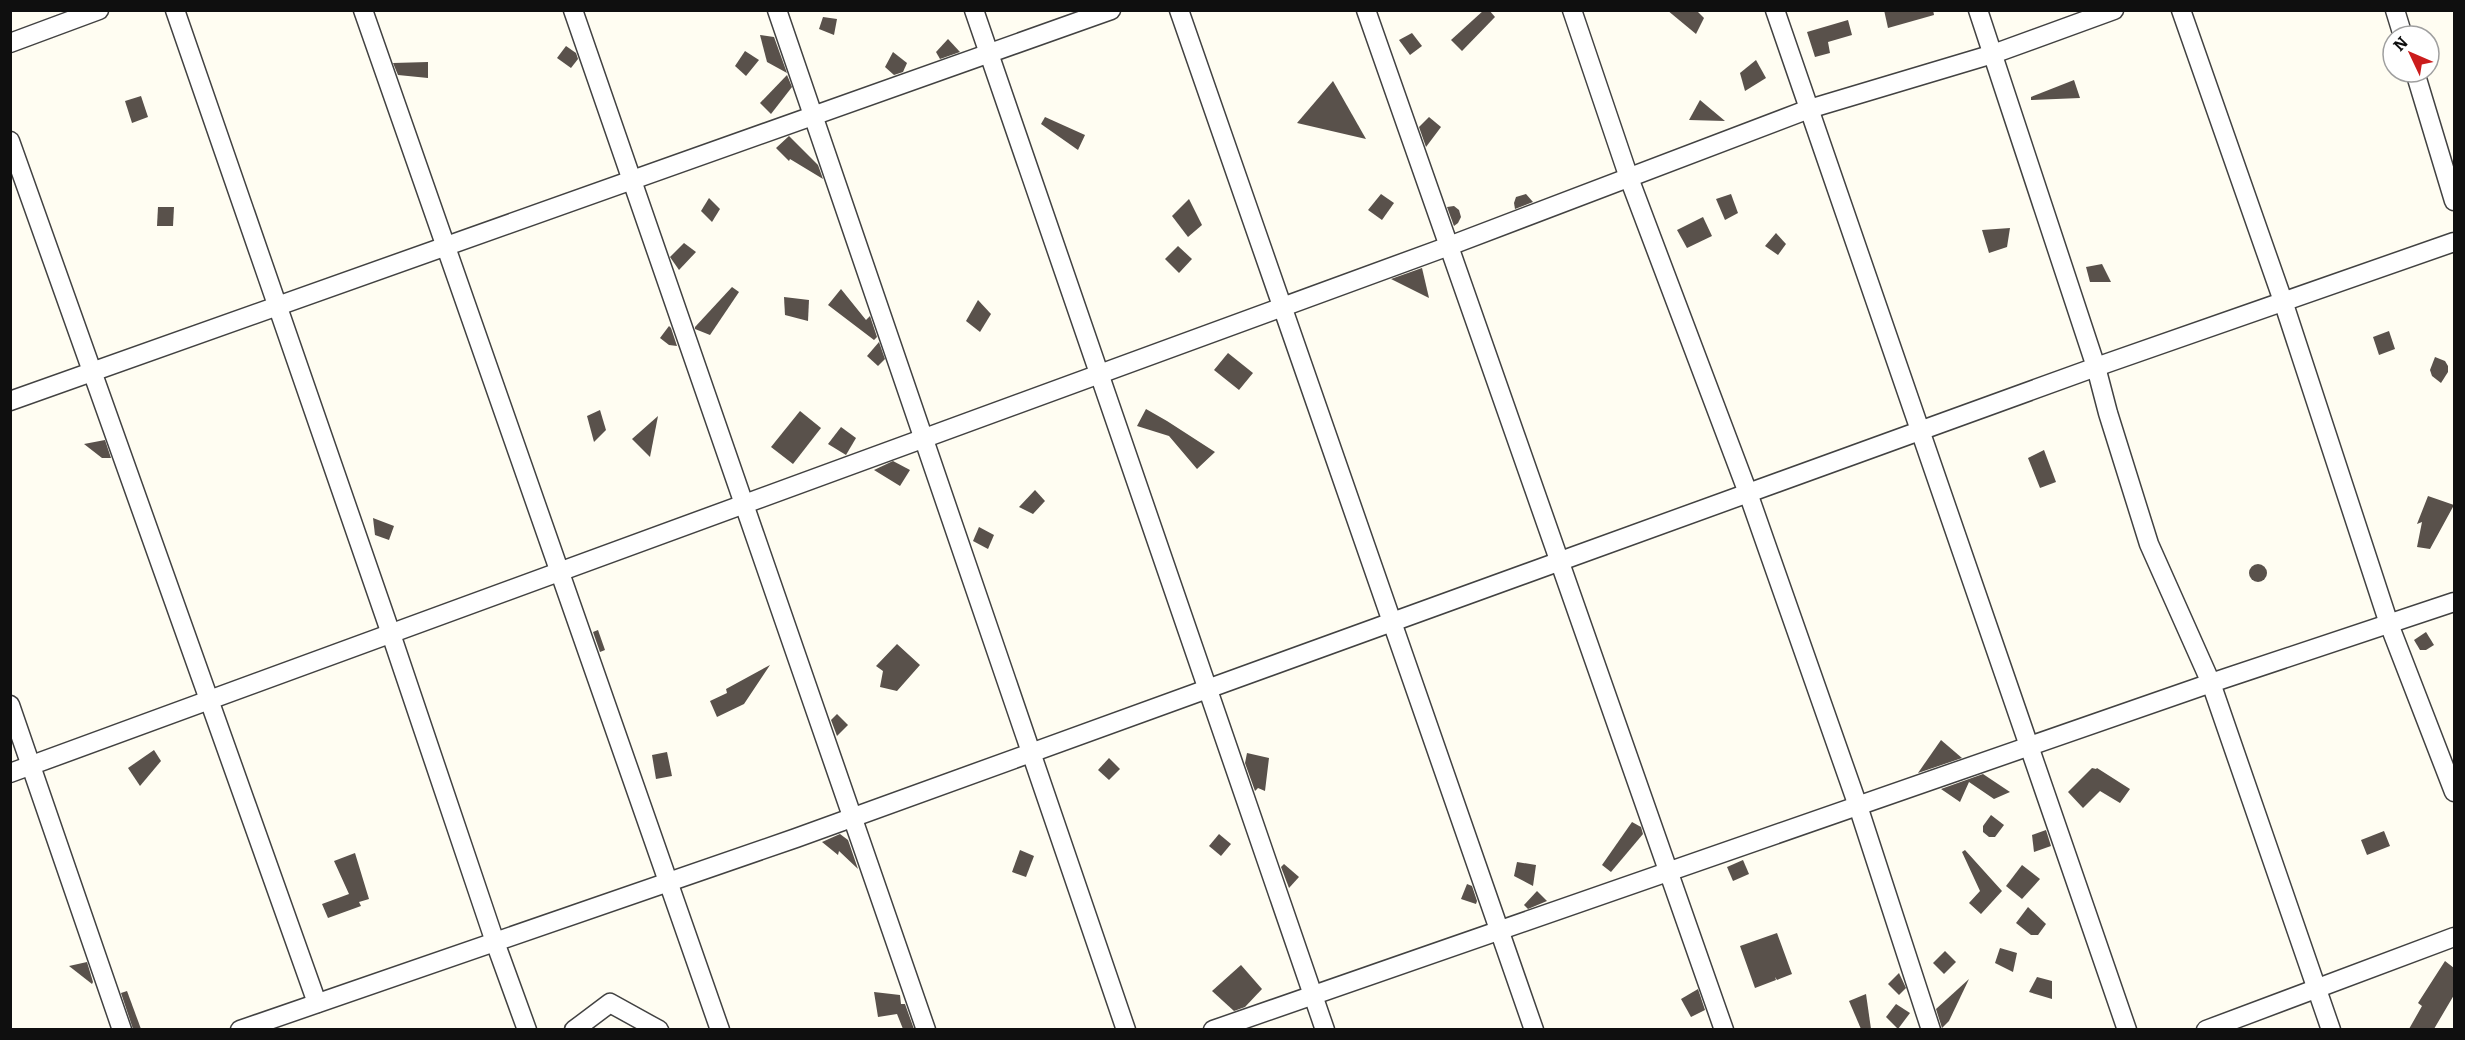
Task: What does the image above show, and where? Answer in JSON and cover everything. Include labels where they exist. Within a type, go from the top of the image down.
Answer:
[{"type":"street","points":[[10,43],[99,10]]},
{"type":"street","points":[[176,10],[495,942],[527,1029]]},
{"type":"street","points":[[363,10],[720,1029]]},
{"type":"street","points":[[573,10],[926,1029]]},
{"type":"street","points":[[777,10],[1126,1029]]},
{"type":"street","points":[[974,10],[1325,1029]]},
{"type":"street","points":[[10,401],[1111,10]]},
{"type":"street","points":[[1179,10],[1534,1029]]},
{"type":"street","points":[[1366,10],[1724,1029]]},
{"type":"street","points":[[1572,10],[1629,178],[1748,493],[1858,806],[1931,1029]]},
{"type":"street","points":[[1775,10],[2127,1029]]},
{"type":"street","points":[[1978,10],[2096,367],[2149,544],[2211,683],[2331,1029]]},
{"type":"street","points":[[10,773],[1449,246],[1809,109],[1993,54],[2114,10]]},
{"type":"street","points":[[2181,10],[2283,302],[2389,624],[2454,792]]},
{"type":"street","points":[[2419,84],[2454,201]]},
{"type":"street","points":[[10,141],[317,1003]]},
{"type":"street","points":[[240,1029],[854,818],[2096,367],[2454,242]]},
{"type":"street","points":[[1213,1029],[2211,683],[2454,602]]},
{"type":"street","points":[[10,705],[122,1029]]},
{"type":"street","points":[[2206,1029],[2454,937]]},
{"type":"street","points":[[574,1029],[610,1003],[659,1029]]},
{"type":"building","points":[[1484,10],[1489,10],[1495,17],[1462,51],[1451,40]]},
{"type":"building","points":[[1667,10],[1696,10],[1704,18],[1696,34]]},
{"type":"building","points":[[1884,10],[1933,10],[1934,15],[1888,28]]},
{"type":"building","points":[[823,17],[837,19],[834,35],[819,29]]},
{"type":"building","points":[[1848,20],[1852,35],[1828,42],[1830,53],[1815,57],[1807,32]]},
{"type":"building","points":[[1412,33],[1422,46],[1410,55],[1399,40]]},
{"type":"building","points":[[760,35],[774,37],[787,73],[767,62]]},
{"type":"building","points":[[948,39],[960,52],[940,59],[936,52]]},
{"type":"building","points":[[566,46],[576,53],[578,59],[571,68],[557,58]]},
{"type":"building","points":[[745,51],[759,60],[746,76],[735,66]]},
{"type":"building","points":[[893,52],[907,63],[903,72],[894,75],[885,67]]},
{"type":"building","points":[[1756,60],[1766,78],[1745,91],[1740,73]]},
{"type":"building","points":[[428,62],[428,78],[398,75],[393,63]]},
{"type":"building","points":[[787,75],[792,87],[771,114],[760,103]]},
{"type":"building","points":[[2074,80],[2080,98],[2031,100],[2031,97]]},
{"type":"building","points":[[1333,81],[1366,139],[1297,123]]},
{"type":"building","points":[[141,96],[148,117],[132,123],[125,101]]},
{"type":"building","points":[[1700,100],[1725,121],[1689,120]]},
{"type":"building","points":[[1045,117],[1085,135],[1078,150],[1041,124]]},
{"type":"building","points":[[1429,117],[1441,127],[1426,147],[1419,127]]},
{"type":"building","points":[[789,136],[818,165],[823,179],[790,159],[789,161],[776,148]]},
{"type":"building","points":[[1381,194],[1394,203],[1382,220],[1368,210]]},
{"type":"building","points":[[1526,194],[1533,202],[1515,209],[1516,197]]},
{"type":"building","points":[[1731,194],[1738,213],[1725,220],[1716,199]]},
{"type":"building","points":[[709,198],[720,209],[712,222],[701,211]]},
{"type":"building","points":[[1189,199],[1202,225],[1188,237],[1172,216]]},
{"type":"building","points":[[1454,206],[1459,210],[1461,217],[1454,226],[1447,207]]},
{"type":"building","points":[[158,207],[174,207],[173,226],[157,226]]},
{"type":"building","points":[[1703,217],[1712,236],[1687,248],[1677,230]]},
{"type":"building","points":[[2010,228],[2007,247],[1989,253],[1982,230]]},
{"type":"building","points":[[1776,233],[1786,244],[1778,255],[1765,246]]},
{"type":"building","points":[[684,243],[696,252],[679,270],[670,257]]},
{"type":"building","points":[[1178,246],[1192,259],[1179,273],[1165,259]]},
{"type":"building","points":[[2102,264],[2111,282],[2090,282],[2086,267]]},
{"type":"building","points":[[1422,268],[1429,298],[1391,279]]},
{"type":"building","points":[[732,287],[739,292],[710,335],[695,329],[695,327]]},
{"type":"building","points":[[841,289],[866,320],[870,316],[877,337],[874,340],[828,305]]},
{"type":"building","points":[[784,297],[809,300],[808,321],[785,315]]},
{"type":"building","points":[[978,300],[991,314],[980,332],[966,321]]},
{"type":"building","points":[[669,326],[677,346],[669,345],[660,338]]},
{"type":"building","points":[[2389,331],[2395,349],[2379,355],[2373,337]]},
{"type":"building","points":[[879,342],[885,359],[878,366],[867,356]]},
{"type":"building","points":[[1228,353],[1253,373],[1239,390],[1214,370]]},
{"type":"building","points":[[2435,357],[2445,361],[2448,366],[2448,372],[2441,383],[2432,376],[2430,370]]},
{"type":"building","points":[[1146,409],[1215,452],[1197,469],[1169,436],[1137,426]]},
{"type":"building","points":[[600,410],[606,430],[594,442],[587,416]]},
{"type":"building","points":[[800,411],[821,428],[793,464],[771,447]]},
{"type":"building","points":[[658,416],[650,457],[632,439]]},
{"type":"building","points":[[841,427],[856,438],[846,455],[828,444]]},
{"type":"building","points":[[105,440],[111,458],[102,458],[84,444]]},
{"type":"building","points":[[2044,450],[2056,482],[2040,488],[2028,458]]},
{"type":"building","points":[[893,461],[910,470],[900,486],[874,470]]},
{"type":"building","points":[[1035,490],[1045,501],[1033,514],[1019,507]]},
{"type":"building","points":[[2428,496],[2454,505],[2430,549],[2417,547],[2422,522],[2417,524]]},
{"type":"building","points":[[373,518],[394,526],[389,540],[375,535]]},
{"type":"building","points":[[979,527],[994,535],[988,549],[973,541]]},
{"type":"building","points":[[2254,564],[2262,564],[2267,569],[2265,580],[2254,582],[2249,577],[2249,569]]},
{"type":"building","points":[[598,630],[605,650],[600,652],[593,632]]},
{"type":"building","points":[[2426,632],[2434,645],[2426,650],[2420,650],[2414,640]]},
{"type":"building","points":[[897,644],[920,665],[897,691],[880,687],[883,671],[876,666]]},
{"type":"building","points":[[770,665],[744,704],[717,717],[710,701],[727,693],[726,689]]},
{"type":"building","points":[[837,714],[848,725],[837,736],[831,720]]},
{"type":"building","points":[[1941,740],[1962,758],[1918,773]]},
{"type":"building","points":[[154,750],[161,761],[140,786],[128,768]]},
{"type":"building","points":[[667,752],[672,776],[656,779],[652,755]]},
{"type":"building","points":[[1247,753],[1269,758],[1265,791],[1258,788],[1255,791],[1245,763]]},
{"type":"building","points":[[1109,758],[1120,769],[1109,780],[1098,770]]},
{"type":"building","points":[[2092,768],[2097,768],[2130,789],[2120,803],[2100,791],[2083,808],[2068,792]]},
{"type":"building","points":[[1983,774],[2010,792],[1994,799],[1969,782],[1960,802],[1941,789]]},
{"type":"building","points":[[1991,815],[2004,825],[1995,837],[1989,837],[1983,832],[1983,826]]},
{"type":"building","points":[[1632,822],[1641,827],[1643,834],[1611,872],[1602,865]]},
{"type":"building","points":[[2046,830],[2051,846],[2034,852],[2032,835]]},
{"type":"building","points":[[2384,831],[2390,846],[2367,855],[2361,840]]},
{"type":"building","points":[[840,834],[848,840],[858,869],[839,851],[838,855],[822,842]]},
{"type":"building","points":[[1219,834],[1231,844],[1221,856],[1209,846]]},
{"type":"building","points":[[1020,850],[1034,856],[1026,877],[1012,872]]},
{"type":"building","points":[[1965,850],[2002,891],[1981,914],[1969,903],[1980,891],[1962,852]]},
{"type":"building","points":[[355,853],[369,899],[359,902],[361,906],[328,918],[322,904],[349,894],[334,861]]},
{"type":"building","points":[[1743,860],[1749,874],[1733,881],[1727,867]]},
{"type":"building","points":[[1517,862],[1536,865],[1533,886],[1514,876]]},
{"type":"building","points":[[1284,864],[1299,877],[1289,888],[1281,867]]},
{"type":"building","points":[[2022,865],[2040,879],[2022,899],[2006,886]]},
{"type":"building","points":[[1467,884],[1472,886],[1476,904],[1461,899]]},
{"type":"building","points":[[1537,891],[1547,901],[1528,909],[1524,905]]},
{"type":"building","points":[[2028,907],[2046,924],[2038,935],[2031,935],[2016,923]]},
{"type":"building","points":[[1777,933],[1792,974],[1777,980],[1775,977],[1776,980],[1755,988],[1740,946]]},
{"type":"building","points":[[2000,948],[2017,953],[2013,972],[1995,963]]},
{"type":"building","points":[[1945,951],[1956,962],[1944,974],[1933,963]]},
{"type":"building","points":[[2445,961],[2454,968],[2454,995],[2434,1029],[2409,1029],[2422,1006],[2418,1003]]},
{"type":"building","points":[[87,962],[93,982],[92,984],[69,966]]},
{"type":"building","points":[[1241,965],[1262,989],[1245,1007],[1234,1011],[1212,991]]},
{"type":"building","points":[[1899,973],[1906,988],[1899,995],[1888,984]]},
{"type":"building","points":[[2037,977],[2052,981],[2052,999],[2029,992]]},
{"type":"building","points":[[1969,979],[1949,1021],[1942,1028],[1936,1009]]},
{"type":"building","points":[[1698,989],[1705,1010],[1691,1017],[1681,999]]},
{"type":"building","points":[[127,991],[141,1029],[133,1029],[121,993]]},
{"type":"building","points":[[874,992],[900,995],[901,1004],[905,1004],[914,1029],[903,1029],[897,1014],[878,1017]]},
{"type":"building","points":[[1866,994],[1871,1029],[1861,1029],[1849,1001]]},
{"type":"building","points":[[1896,1004],[1910,1013],[1898,1029],[1886,1017]]}]
